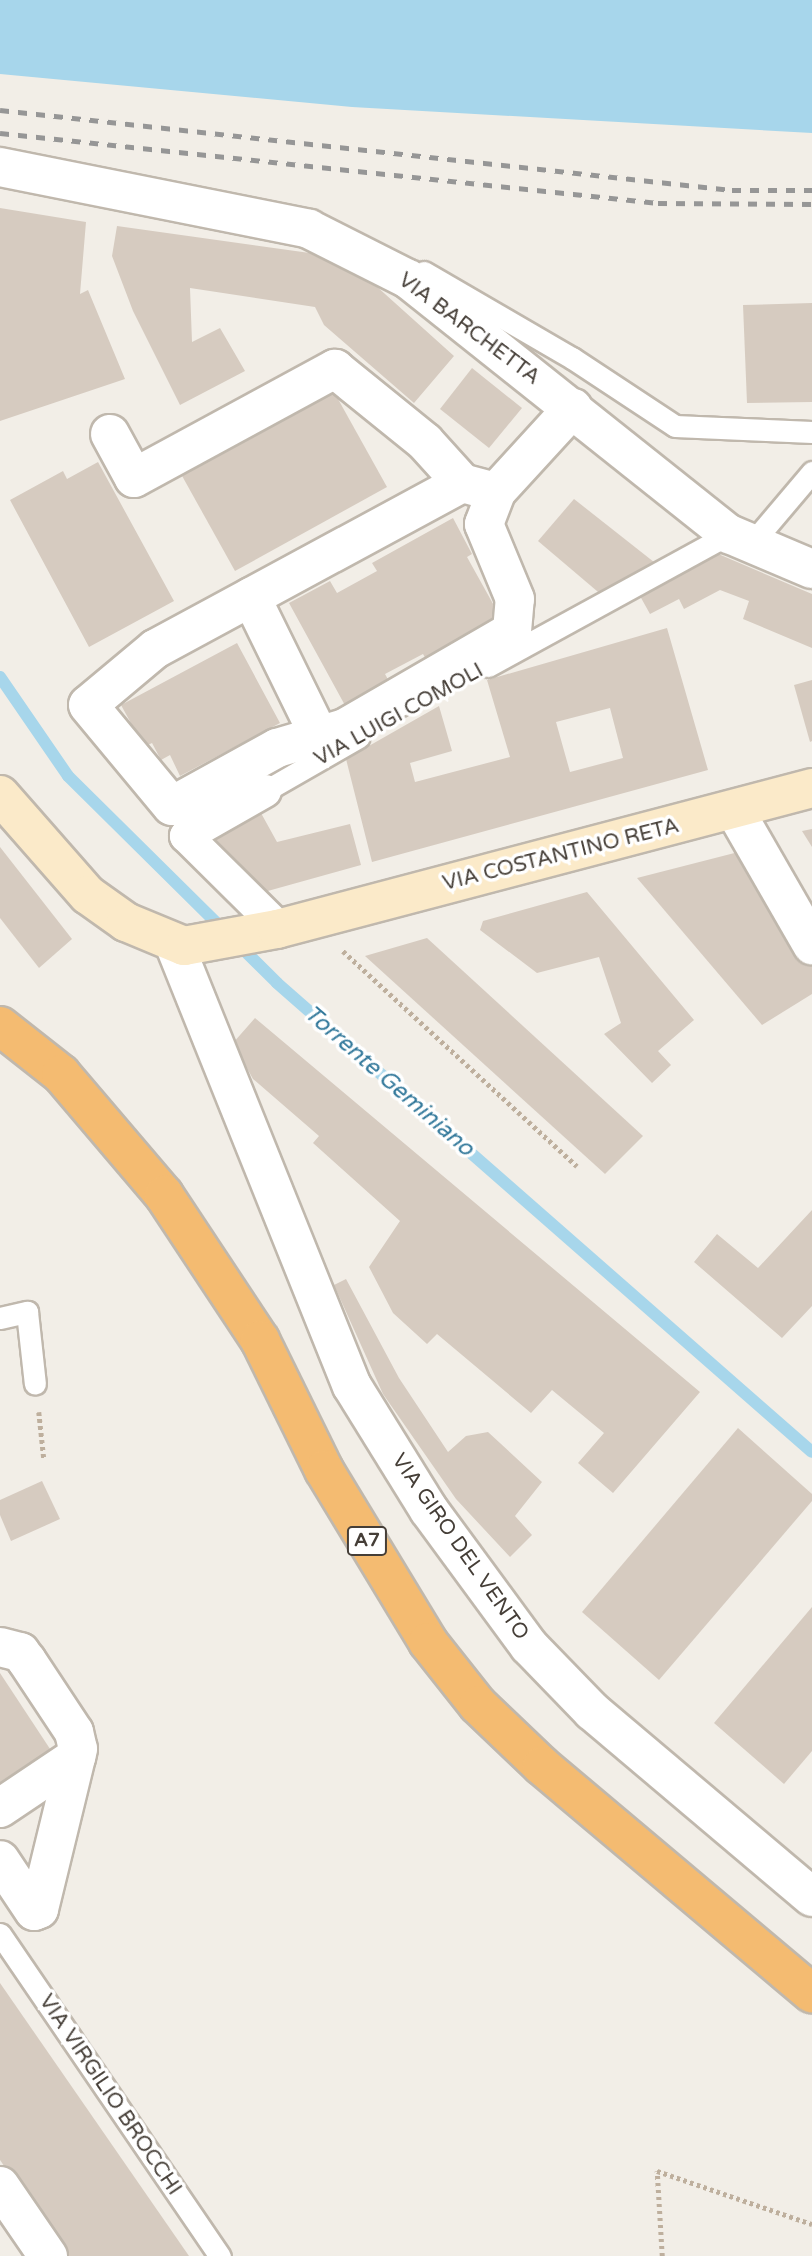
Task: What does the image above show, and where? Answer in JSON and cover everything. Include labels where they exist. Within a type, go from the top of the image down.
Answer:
[{"type":"highway","name":"A7","points":[[0,1026],[61,1074],[164,1195],[260,1340],[324,1470],[428,1642],[478,1705],[541,1766],[812,1993]]},
{"type":"main road","name":"VIA COSTANTINO RETA","points":[[183,945],[288,925],[735,811],[812,788]]},
{"type":"main road","points":[[0,795],[88,895],[126,922],[183,945]]},
{"type":"street","name":"VIA BARCHETTA","points":[[0,167],[309,229],[408,279],[740,539],[812,569]]},
{"type":"street","points":[[110,434],[134,478],[335,369],[479,488],[484,524],[514,599],[512,631],[345,729],[277,748],[172,806],[88,705],[155,649],[251,597],[479,488],[573,408]]},
{"type":"street","points":[[251,597],[319,736]]},
{"type":"street","name":"VIA LUIGI COMOLI","points":[[265,791],[186,836],[288,925]]},
{"type":"street","points":[[735,811],[812,945]]},
{"type":"street","name":"VIA GIRO DEL VENTO","points":[[183,945],[352,1386],[429,1510],[529,1646],[592,1711],[812,1897]]},
{"type":"street","points":[[0,1647],[20,1652],[27,1661],[74,1732],[76,1757],[39,1909],[34,1911],[0,1860]]},
{"type":"street","points":[[0,1808],[76,1757]]},
{"type":"street","points":[[0,2186],[48,2256]]},
{"type":"lane","points":[[369,259],[406,262],[572,358],[675,426],[812,432]]},
{"type":"lane","points":[[740,539],[812,472]]},
{"type":"lane","name":"VIA LUIGI COMOLI","points":[[265,791],[740,539]]},
{"type":"lane","points":[[0,1318],[27,1312],[36,1384]]},
{"type":"lane","name":"VIA VIRGILIO BROCCHI","points":[[0,1934],[220,2256]]},
{"type":"path","points":[[288,925],[577,1166]]},
{"type":"path","points":[[36,1384],[44,1459]]},
{"type":"path","points":[[662,2256],[657,2171],[812,2224]]},
{"type":"water","points":[[0,0],[812,0],[812,133],[352,107],[0,74]]},
{"type":"building","points":[[0,208],[86,222],[80,294],[88,290],[125,379],[0,421]]},
{"type":"building","points":[[117,226],[324,255],[365,276],[454,356],[414,403],[324,325],[315,307],[190,288],[192,342],[220,328],[245,371],[180,405],[133,311],[112,256]]},
{"type":"building","points":[[812,303],[812,402],[747,403],[743,305]]},
{"type":"building","points":[[472,368],[522,408],[489,448],[440,409]]},
{"type":"building","points":[[333,390],[387,487],[235,571],[181,474]]},
{"type":"building","points":[[98,462],[174,601],[89,647],[10,500],[63,471],[67,479]]},
{"type":"building","points":[[574,499],[659,566],[604,597],[538,541]]},
{"type":"building","points":[[453,518],[472,554],[467,557],[502,620],[427,661],[423,654],[385,674],[391,685],[347,709],[289,603],[330,581],[337,593],[377,571],[372,563]]},
{"type":"building","points":[[716,553],[812,594],[812,648],[743,619],[749,601],[720,590],[684,609],[679,599],[650,614],[640,596]]},
{"type":"building","points":[[667,628],[708,770],[372,862],[346,759],[439,706],[452,751],[410,763],[415,782],[510,757],[487,680]],"holes":[[[610,708],[623,758],[570,772],[556,722]]]},
{"type":"building","points":[[237,643],[280,723],[180,776],[170,755],[161,760],[152,743],[144,747],[121,705]]},
{"type":"building","points":[[812,680],[812,741],[810,742],[794,685]]},
{"type":"building","points":[[256,804],[277,842],[350,824],[361,865],[257,894],[198,836]]},
{"type":"building","points":[[812,829],[812,847],[802,831]]},
{"type":"building","points":[[0,847],[72,939],[39,968],[0,918]]},
{"type":"building","points":[[754,848],[812,948],[812,994],[762,1025],[637,878]]},
{"type":"building","points":[[587,892],[694,1020],[658,1051],[671,1065],[652,1083],[604,1034],[621,1023],[599,957],[537,973],[480,930],[483,921]]},
{"type":"building","points":[[427,938],[643,1136],[605,1174],[365,956]]},
{"type":"building","points":[[255,1018],[700,1392],[613,1493],[578,1463],[604,1433],[552,1390],[531,1413],[437,1334],[427,1344],[393,1313],[369,1267],[400,1221],[313,1143],[319,1136],[253,1079],[233,1043]]},
{"type":"building","points":[[812,1210],[812,1306],[782,1338],[694,1262],[717,1234],[758,1268]]},
{"type":"building","points":[[346,1279],[399,1378],[448,1452],[466,1436],[488,1432],[542,1482],[515,1516],[532,1535],[510,1557],[456,1499],[383,1394],[334,1285]]},
{"type":"building","points":[[738,1428],[812,1494],[812,1501],[659,1680],[582,1612]]},
{"type":"building","points":[[42,1481],[60,1519],[11,1541],[0,1515],[0,1500]]},
{"type":"building","points":[[812,1607],[812,1751],[784,1784],[714,1723]]},
{"type":"building","points":[[0,1673],[56,1758],[0,1794]]},
{"type":"building","points":[[0,1983],[189,2256],[66,2256],[0,2160]]},
{"type":"waterway","name":"Torrente Geminiano","points":[[0,677],[68,776],[277,983],[812,1452]]},
{"type":"railway","points":[[0,110],[732,190],[812,190]]},
{"type":"railway","points":[[0,133],[658,203],[812,204]]}]
